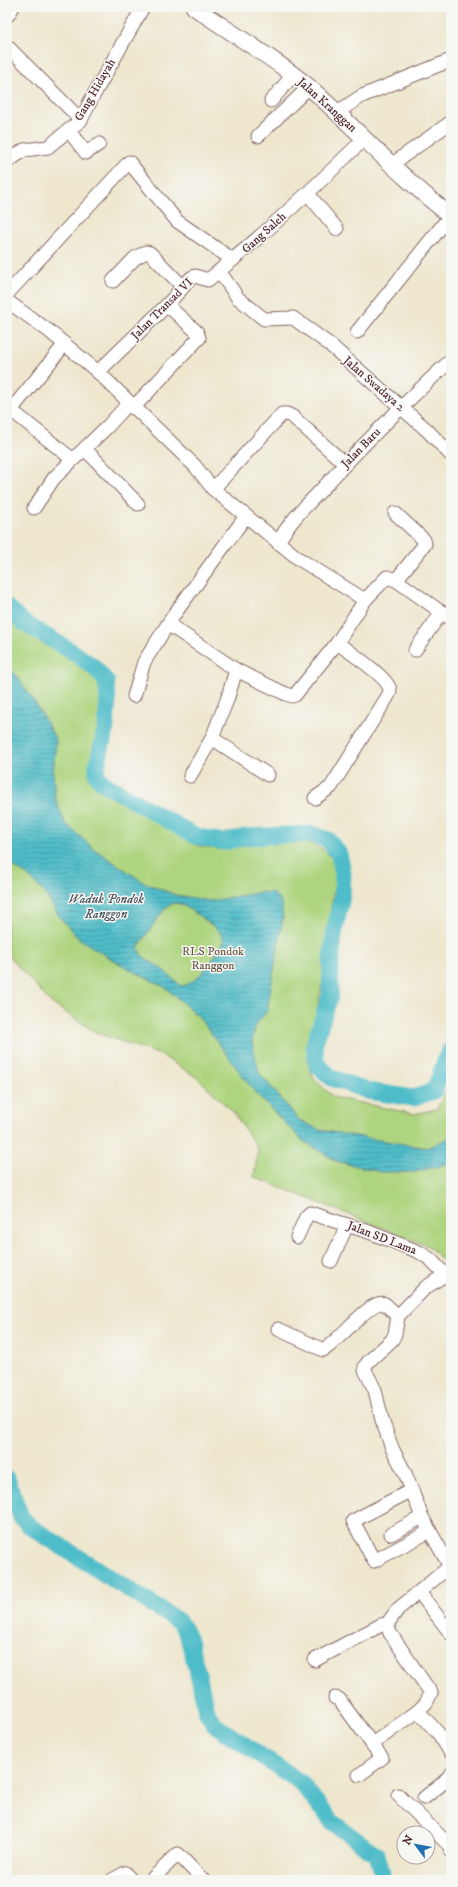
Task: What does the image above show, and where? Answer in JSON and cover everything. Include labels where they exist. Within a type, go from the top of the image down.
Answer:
[{"type":"main road","name":"Jalan Kranggan","points":[[194,7],[293,74],[392,165],[451,216]]},
{"type":"street","points":[[7,16],[13,7]]},
{"type":"street","name":"Gang Hidayah","points":[[7,162],[24,150],[48,147],[81,120],[143,7]]},
{"type":"street","points":[[7,46],[81,120]]},
{"type":"street","points":[[336,113],[362,96],[451,60]]},
{"type":"street","points":[[271,101],[293,74]]},
{"type":"street","points":[[258,136],[309,88]]},
{"type":"street","points":[[392,165],[451,122]]},
{"type":"street","points":[[69,131],[86,152],[99,144]]},
{"type":"street","name":"Gang Saleh","points":[[7,294],[129,162],[177,221],[233,260],[308,194],[364,139]]},
{"type":"street","points":[[308,194],[337,229]]},
{"type":"street","points":[[357,332],[451,216]]},
{"type":"street","points":[[113,281],[135,258],[146,252],[150,253],[183,288]]},
{"type":"street","name":"Jalan Transad VI","points":[[98,372],[195,276],[208,280],[233,260]]},
{"type":"street","name":"Jalan Swadaya 2","points":[[219,271],[238,298],[264,319],[293,318],[329,344],[428,431],[451,455]]},
{"type":"street","points":[[7,294],[98,372],[131,406],[195,466],[213,489],[299,559],[365,600]]},
{"type":"street","points":[[34,508],[54,478],[72,459],[85,449],[131,406],[199,338],[197,332],[167,305]]},
{"type":"street","points":[[65,344],[11,410],[72,459]]},
{"type":"street","name":"Jalan Baru","points":[[278,543],[285,530],[345,464],[400,407],[451,360]]},
{"type":"street","points":[[213,489],[282,414],[287,414],[293,418],[345,464]]},
{"type":"street","points":[[85,449],[138,504]]},
{"type":"street","points":[[395,513],[424,540],[425,544],[396,580]]},
{"type":"street","points":[[134,696],[144,662],[168,624],[246,516]]},
{"type":"street","points":[[168,624],[236,670],[292,696],[300,689],[337,643],[365,600],[387,578],[396,580],[446,615],[415,650]]},
{"type":"street","points":[[315,798],[331,787],[388,696],[390,690],[387,683],[362,661],[337,643]]},
{"type":"street","points":[[190,776],[212,738],[236,670]]},
{"type":"street","points":[[212,738],[268,775]]},
{"type":"street","name":"Jalan SD Lama","points":[[297,1237],[306,1217],[310,1213],[419,1252],[430,1259],[448,1277]]},
{"type":"street","points":[[331,1261],[347,1225]]},
{"type":"street","points":[[316,1660],[381,1625],[387,1624],[398,1609],[449,1566],[422,1517],[412,1490],[390,1443],[375,1390],[365,1370],[369,1361],[392,1340],[395,1334],[398,1316],[425,1288],[448,1277]]},
{"type":"street","points":[[278,1329],[323,1350],[360,1316],[378,1304],[385,1304],[398,1316]]},
{"type":"street","points":[[412,1490],[353,1521],[374,1561],[430,1531]]},
{"type":"street","points":[[392,1534],[422,1517]]},
{"type":"street","points":[[419,1592],[451,1634]]},
{"type":"street","points":[[372,1744],[418,1711],[426,1703],[431,1693],[400,1649],[390,1633],[387,1624]]},
{"type":"street","points":[[334,1698],[339,1698],[382,1758],[359,1775]]},
{"type":"street","points":[[418,1711],[439,1734],[451,1753]]},
{"type":"street","points":[[424,1798],[444,1783],[451,1774]]},
{"type":"street","points":[[398,1795],[451,1848]]},
{"type":"street","points":[[151,1880],[178,1854],[203,1880]]},
{"type":"street","points":[[112,1880],[125,1873],[131,1880]]},
{"type":"green space","name":"RLS Pondok Ranggon","points":[[7,612],[25,629],[74,658],[91,670],[102,684],[103,701],[100,742],[93,765],[94,777],[101,787],[198,846],[221,849],[284,840],[310,843],[324,850],[334,860],[336,876],[326,940],[323,980],[307,1061],[314,1079],[333,1097],[414,1114],[437,1109],[451,1080],[451,1269],[428,1246],[254,1177],[258,1149],[234,1113],[198,1078],[161,1055],[97,1033],[50,1002],[7,954]]},
{"type":"water","name":"Waduk Pondok Ranggon","points":[[7,667],[17,676],[37,706],[56,740],[53,773],[55,798],[65,823],[94,849],[143,882],[175,895],[210,901],[263,892],[273,893],[281,902],[283,917],[267,1011],[256,1024],[252,1041],[259,1073],[299,1120],[320,1130],[427,1148],[451,1137],[451,1163],[415,1172],[381,1172],[336,1161],[302,1140],[257,1095],[198,1016],[166,988],[113,960],[78,938],[59,916],[44,892],[27,875],[7,863]],"holes":[[[173,903],[181,904],[213,926],[218,931],[224,942],[211,962],[200,975],[195,980],[181,986],[162,969],[142,956],[138,947],[165,908]]]},
{"type":"waterway","points":[[7,607],[24,623],[71,651],[94,667],[106,681],[108,700],[106,727],[97,766],[97,776],[103,783],[195,836],[223,842],[246,837],[312,834],[328,840],[339,854],[343,873],[342,896],[334,934],[330,996],[314,1045],[317,1065],[332,1078],[368,1091],[413,1098],[434,1091],[451,1049]]},
{"type":"waterway","points":[[7,1479],[21,1517],[31,1527],[178,1621],[184,1628],[188,1637],[206,1711],[215,1725],[300,1782],[332,1822],[377,1855],[382,1871],[380,1880]]}]
